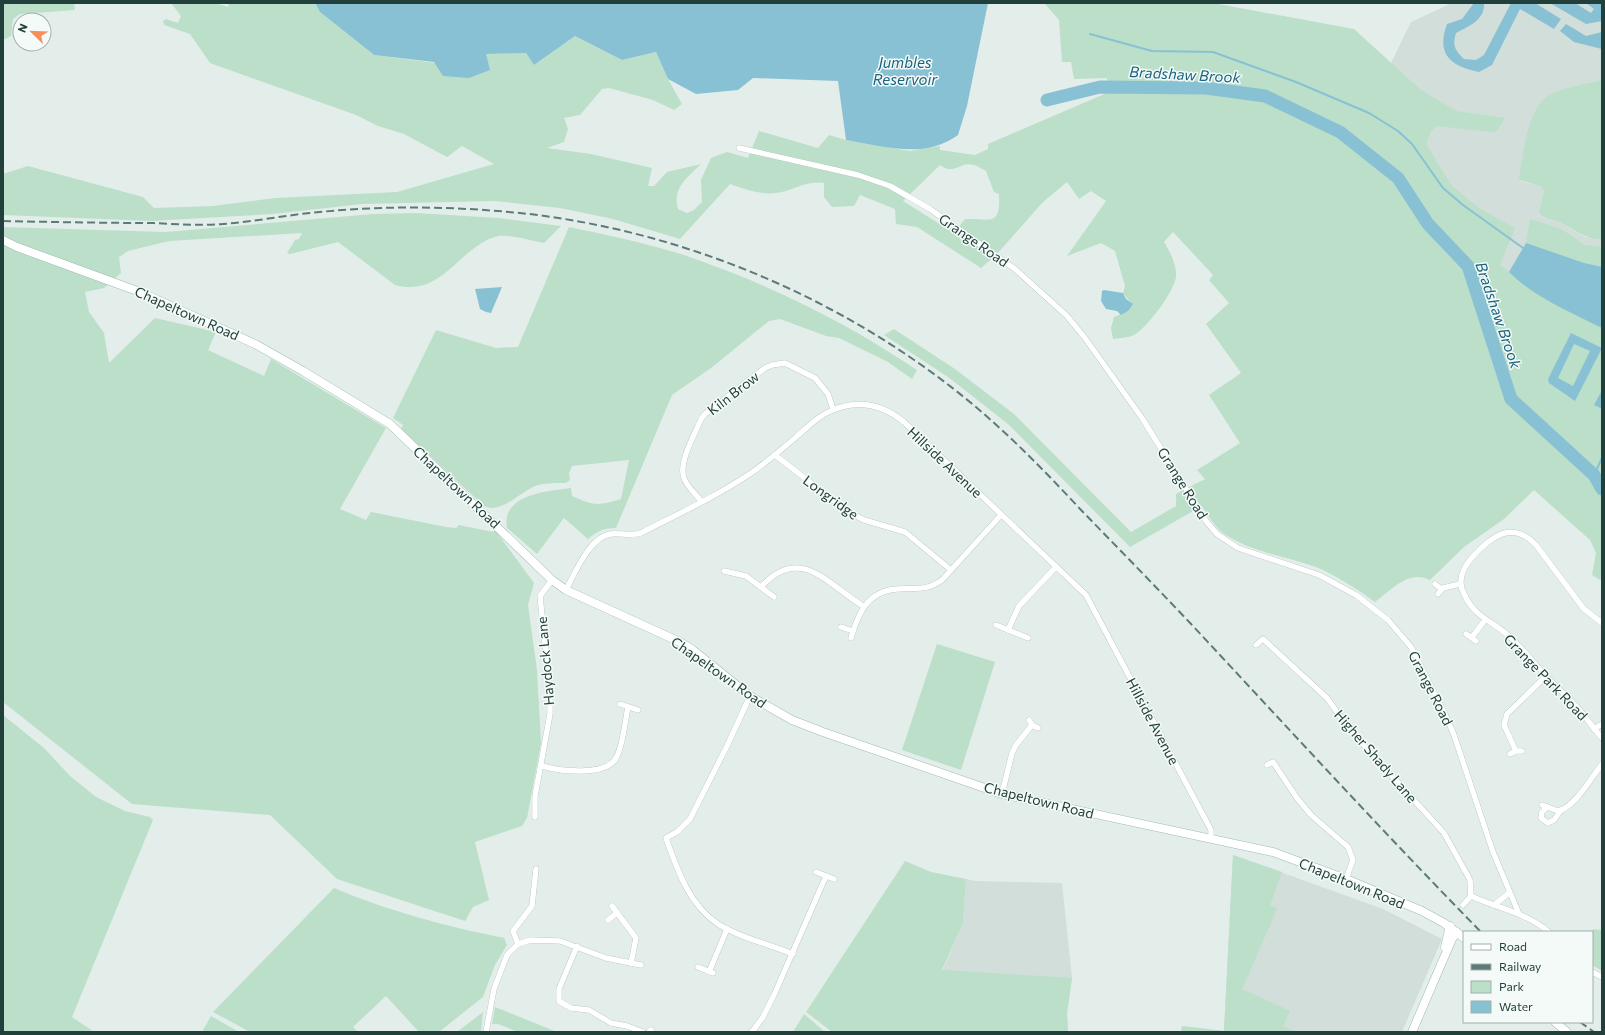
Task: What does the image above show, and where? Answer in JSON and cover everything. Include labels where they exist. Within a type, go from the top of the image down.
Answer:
[{"type":"main road","name":"Chapeltown Road","points":[[3,240],[17,247],[140,292],[255,344],[380,416],[486,514],[552,580],[566,590],[680,642],[693,650],[750,696],[792,720],[1002,794],[1273,852],[1346,879],[1422,911],[1450,926],[1463,937]]},
{"type":"main road","points":[[1443,961],[1450,926]]},
{"type":"main road","points":[[1412,1032],[1457,932]]},
{"type":"main road","points":[[1556,1023],[1567,1032]]},
{"type":"street","name":"Grange Road","points":[[739,148],[858,175],[890,186],[930,209],[996,255],[1044,294],[1067,316],[1085,338],[1139,412],[1206,521],[1217,534],[1238,548],[1319,575],[1337,584],[1356,595],[1388,620],[1411,647],[1445,714],[1519,914]]},
{"type":"street","name":"Kiln Brow","points":[[702,501],[688,484],[683,472],[685,459],[701,419],[705,414],[765,368],[772,365],[785,363],[815,378],[819,381],[828,394],[833,409]]},
{"type":"street","name":"Hillside Avenue","points":[[566,590],[596,540],[611,534],[642,533],[702,501],[750,473],[776,455],[819,417],[833,409],[866,404],[875,406],[891,413],[904,422],[1079,588],[1092,605],[1211,830],[1211,838]]},
{"type":"street","name":"Longridge","points":[[776,455],[847,511],[864,520],[905,532],[951,570]]},
{"type":"street","points":[[851,638],[859,613],[864,606],[877,596],[890,590],[927,588],[942,580],[1001,515]]},
{"type":"street","points":[[1434,584],[1440,592],[1460,584],[1464,569],[1471,558],[1496,535],[1511,532],[1519,533],[1531,539],[1584,609],[1602,623]]},
{"type":"street","points":[[761,587],[776,572],[791,567],[799,567],[812,572],[864,606]]},
{"type":"street","points":[[1008,630],[1019,606],[1056,567]]},
{"type":"street","points":[[724,571],[746,576],[774,597]]},
{"type":"street","name":"Haydock Lane","points":[[535,817],[535,796],[542,766],[550,714],[550,693],[539,600],[542,592],[552,580]]},
{"type":"street","name":"Grange Park Road","points":[[1460,584],[1468,603],[1485,620],[1509,636],[1570,700],[1602,738]]},
{"type":"street","points":[[1466,634],[1474,639],[1485,620]]},
{"type":"street","points":[[996,625],[1028,638]]},
{"type":"street","points":[[841,627],[853,631]]},
{"type":"street","name":"Higher Shady Lane","points":[[1256,645],[1262,639],[1320,692],[1349,729],[1444,833],[1470,880],[1471,896]]},
{"type":"street","points":[[1522,751],[1513,753],[1504,725],[1507,714],[1546,676]]},
{"type":"street","points":[[750,696],[727,746],[690,819],[677,832],[666,838],[678,872],[688,890],[710,918],[727,929],[793,954]]},
{"type":"street","points":[[620,704],[638,710]]},
{"type":"street","points":[[542,766],[569,771],[599,769],[613,763],[619,751],[628,706]]},
{"type":"street","points":[[1002,794],[1012,753],[1031,723],[1038,728]]},
{"type":"street","points":[[1594,729],[1602,724]]},
{"type":"street","points":[[1267,765],[1272,762],[1293,793],[1311,815],[1348,847],[1353,860],[1346,879]]},
{"type":"street","points":[[1561,810],[1554,810],[1544,806],[1541,818],[1548,823],[1554,820],[1561,810],[1575,799],[1602,764]]},
{"type":"street","points":[[518,944],[513,931],[532,906],[536,869]]},
{"type":"street","points":[[816,872],[834,879]]},
{"type":"street","points":[[752,1032],[769,1005],[793,954],[826,876]]},
{"type":"street","points":[[1494,905],[1510,893]]},
{"type":"street","points":[[1463,905],[1471,896],[1519,914],[1548,931]]},
{"type":"street","points":[[612,906],[636,938],[631,963]]},
{"type":"street","points":[[608,920],[617,913]]},
{"type":"street","points":[[698,967],[711,973],[727,929]]},
{"type":"street","points":[[486,1032],[494,989],[507,955],[518,944],[531,940],[560,940],[606,958],[641,965]]},
{"type":"street","points":[[577,946],[559,989],[559,1001],[571,1008],[589,1010],[611,1023],[626,1026],[642,1032]]},
{"type":"street","points":[[1593,972],[1602,977]]},
{"type":"shaded area","points":[[1452,3],[1602,3],[1602,86],[1519,181],[1540,186],[1544,191],[1539,213],[1542,217],[1557,221],[1585,237],[1602,239],[1602,435],[1406,138],[1391,63],[1411,22]]},
{"type":"shaded area","points":[[1233,855],[1383,909],[1442,939],[1402,1032],[1181,1032],[1182,1026],[1224,1031]]},
{"type":"shaded area","points":[[966,879],[975,881],[1062,883],[1072,978],[1067,1013],[1068,1032],[916,1032],[963,923]]},
{"type":"green space","points":[[3,3],[74,3],[75,10],[12,12],[11,36],[3,40]]},
{"type":"green space","points":[[171,3],[215,3],[228,7],[229,3],[315,3],[320,12],[374,55],[489,70],[485,54],[526,53],[534,65],[575,36],[622,60],[656,52],[668,79],[682,104],[674,110],[653,100],[609,88],[602,89],[580,115],[564,118],[568,129],[564,142],[547,148],[591,154],[652,168],[648,186],[654,186],[667,172],[701,164],[682,184],[677,195],[678,209],[687,213],[694,210],[702,202],[701,180],[711,158],[727,152],[748,158],[759,131],[818,148],[829,135],[846,140],[910,151],[940,146],[940,150],[975,155],[988,149],[988,144],[1109,92],[1107,78],[1074,79],[1071,62],[1062,62],[1059,20],[1044,3],[1213,3],[1354,29],[1421,90],[1456,111],[1505,118],[1497,131],[1490,132],[1437,126],[1431,131],[1426,144],[1452,186],[1479,208],[1515,228],[1500,265],[1509,272],[1526,243],[1530,219],[1561,229],[1585,245],[1602,247],[1602,581],[1592,575],[1596,553],[1590,540],[1534,490],[1504,519],[1464,547],[1430,580],[1422,577],[1408,579],[1401,582],[1375,602],[1350,585],[1323,570],[1247,546],[1235,540],[1223,533],[1217,527],[1202,506],[1130,547],[1008,424],[948,377],[884,335],[894,329],[955,369],[1014,414],[1131,532],[1176,506],[1176,494],[1205,479],[1197,470],[1240,443],[1209,395],[1241,373],[1206,324],[1229,303],[1209,280],[1213,275],[1173,232],[1164,242],[1173,259],[1176,272],[1174,284],[1159,309],[1146,325],[1132,336],[1113,339],[1111,328],[1114,317],[1128,311],[1130,302],[1123,293],[1125,286],[1115,251],[1101,243],[1067,256],[1106,201],[1091,191],[1079,199],[1067,182],[1043,202],[996,255],[981,268],[917,227],[896,224],[895,209],[860,195],[854,206],[832,207],[824,197],[824,183],[817,182],[776,193],[753,191],[730,184],[680,239],[613,219],[560,208],[495,201],[362,204],[273,214],[152,221],[3,215],[3,174],[28,166],[143,197],[154,208],[213,206],[275,198],[397,192],[494,164],[462,146],[447,157],[404,134],[378,126],[356,115],[210,63],[190,34],[164,25],[163,21],[166,19],[178,23],[181,16]],"holes":[[[969,164],[976,165],[986,171],[994,192],[999,194],[999,205],[996,217],[987,220],[965,219],[954,233],[903,201],[940,165],[945,168],[954,169]]]},
{"type":"green space","points":[[1602,80],[1602,239],[1596,239],[1580,234],[1559,222],[1543,217],[1539,213],[1544,191],[1540,186],[1519,180],[1531,120],[1536,109],[1543,100],[1551,94]]},
{"type":"green space","points":[[416,213],[499,218],[561,226],[544,243],[514,237],[498,236],[484,242],[472,250],[438,278],[426,284],[412,287],[395,285],[338,242],[290,254],[287,253],[295,240],[299,239],[302,233],[169,241],[128,251],[119,257],[121,273],[104,288],[85,292],[89,312],[104,333],[109,363],[155,318],[216,332],[208,350],[264,376],[271,359],[386,428],[340,509],[366,520],[371,512],[446,527],[456,528],[459,525],[493,532],[495,530],[534,583],[528,605],[537,670],[541,743],[527,818],[522,826],[475,842],[489,900],[473,907],[465,921],[337,879],[270,815],[132,804],[3,702],[3,227],[166,232],[373,214]]},
{"type":"green space","points":[[569,227],[684,255],[745,278],[833,319],[890,352],[917,370],[912,379],[888,362],[839,338],[826,336],[780,319],[769,321],[711,368],[672,395],[616,528],[601,530],[588,539],[564,518],[537,554],[507,528],[507,517],[511,508],[528,496],[571,488],[572,496],[586,502],[601,504],[621,499],[629,460],[572,466],[569,473],[570,480],[566,483],[548,483],[538,485],[505,505],[491,508],[484,506],[401,429],[403,425],[393,418],[436,330],[496,348],[518,347]]},
{"type":"green space","points":[[937,644],[995,662],[961,770],[902,750]]},
{"type":"green space","points":[[3,715],[44,748],[70,776],[96,797],[125,811],[150,817],[153,820],[72,1017],[94,1032],[3,1032]]},
{"type":"green space","points":[[1233,855],[1282,872],[1270,905],[1277,909],[1242,989],[1290,1011],[1283,1026],[1296,1032],[1181,1032],[1182,1026],[1224,1031]]},
{"type":"green space","points":[[905,861],[931,872],[966,879],[963,923],[942,970],[1072,978],[1067,1013],[1068,1032],[832,1032],[806,1012]]},
{"type":"green space","points":[[334,888],[396,911],[461,929],[504,938],[507,945],[495,965],[483,997],[439,1032],[419,1032],[386,996],[353,1027],[358,1032],[250,1032],[213,1012]]},
{"type":"green space","points":[[1594,929],[1602,930],[1602,971],[1593,966],[1593,931],[1591,931]]},
{"type":"green space","points":[[495,1007],[557,1032],[518,1032],[498,1024],[492,1024]]},
{"type":"green space","points":[[483,1012],[481,1032],[457,1032]]},
{"type":"green space","points":[[804,1014],[825,1032],[793,1032]]},
{"type":"green space","points":[[211,1016],[239,1032],[202,1032]]},
{"type":"water","name":"Jumbles Reservoir","points":[[315,3],[988,3],[967,106],[958,135],[945,143],[932,147],[904,149],[889,148],[846,140],[838,81],[753,78],[738,90],[696,94],[668,79],[656,52],[622,60],[575,36],[534,65],[526,53],[486,54],[490,70],[469,78],[443,76],[434,62],[374,55],[320,12]]},
{"type":"water","points":[[1474,3],[1484,3],[1482,14],[1475,22],[1456,33],[1454,41],[1455,48],[1464,59],[1476,60],[1484,55],[1511,3],[1535,3],[1561,19],[1554,29],[1520,9],[1492,65],[1479,72],[1460,66],[1453,62],[1448,57],[1443,43],[1447,24],[1462,19]]},
{"type":"water","points":[[1550,3],[1575,3],[1591,13],[1594,9],[1586,3],[1602,3],[1602,21],[1586,24]]},
{"type":"water","points":[[1566,24],[1586,36],[1602,32],[1602,49],[1574,42],[1560,31]]},
{"type":"water","points":[[1526,243],[1584,263],[1602,267],[1602,328],[1565,310],[1541,296],[1509,272]]},
{"type":"water","points":[[502,287],[491,313],[480,309],[475,289]]},
{"type":"water","points":[[1102,291],[1123,293],[1126,299],[1133,304],[1128,311],[1121,315],[1117,311],[1106,309],[1101,301]]},
{"type":"water","points":[[1571,333],[1602,348],[1575,401],[1549,383],[1548,379]],"holes":[[[1574,344],[1590,351],[1573,386],[1558,378]]]},
{"type":"water","points":[[1602,390],[1602,409],[1594,405]]},
{"type":"waterway","points":[[1090,34],[1152,51],[1213,52],[1296,82],[1369,113],[1398,131],[1412,144],[1443,188],[1463,205],[1523,248]]},
{"type":"waterway","name":"Bradshaw Brook","points":[[1047,100],[1100,87],[1206,88],[1265,96],[1340,132],[1398,178],[1428,224],[1468,266],[1511,399],[1594,475],[1602,489]]},
{"type":"waterway","points":[[1594,475],[1602,458]]},
{"type":"railway","points":[[3,221],[206,225],[245,222],[337,210],[447,208],[502,211],[586,223],[643,236],[699,253],[754,273],[807,297],[859,325],[908,356],[955,390],[1021,448],[1178,611],[1480,931]]},
{"type":"railway","points":[[1581,1023],[1594,1032]]}]
